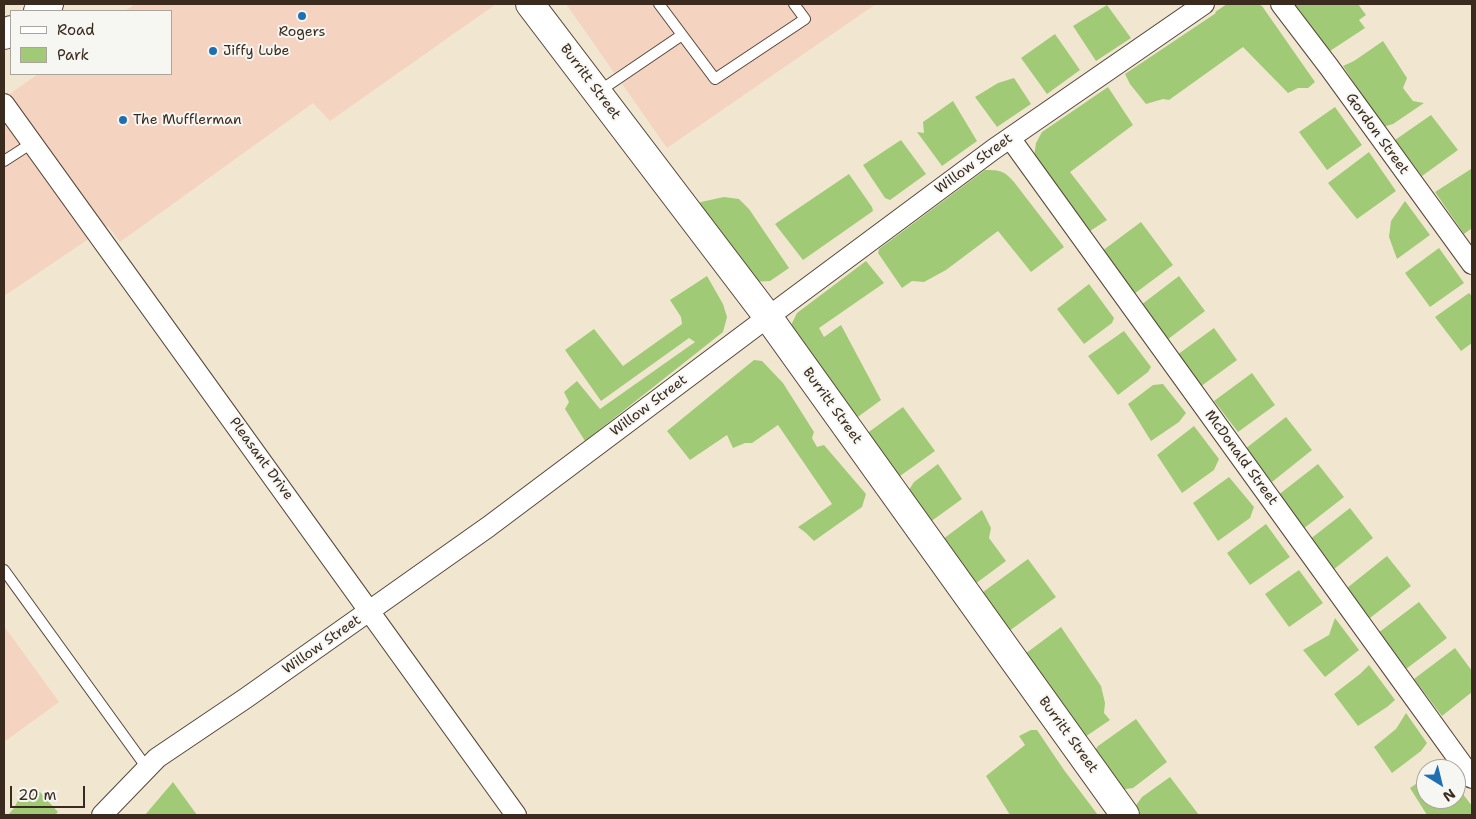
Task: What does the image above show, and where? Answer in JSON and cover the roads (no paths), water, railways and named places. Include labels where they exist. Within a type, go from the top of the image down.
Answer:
[{"type":"street","name":"Burritt Street","points":[[530,4],[768,317],[1125,815]]},
{"type":"street","name":"Willow Street","points":[[102,815],[157,758],[246,698],[488,527],[1010,138],[1204,4]]},
{"type":"street","name":"Gordon Street","points":[[1281,4],[1472,264]]},
{"type":"street","name":"Pleasant Drive","points":[[4,104],[516,815]]},
{"type":"street","name":"McDonald Street","points":[[1010,138],[1472,778]]},
{"type":"lane","points":[[659,4],[715,79],[805,18],[794,4]]},
{"type":"lane","points":[[598,92],[682,35]]},
{"type":"lane","points":[[4,161],[32,143]]},
{"type":"lane","points":[[4,570],[147,768]]},
{"type":"place","name":"Rogers","points":[[302,16]]},
{"type":"place","name":"Jiffy Lube","points":[[213,51]]},
{"type":"place","name":"The Mufflerman","points":[[123,120]]}]
